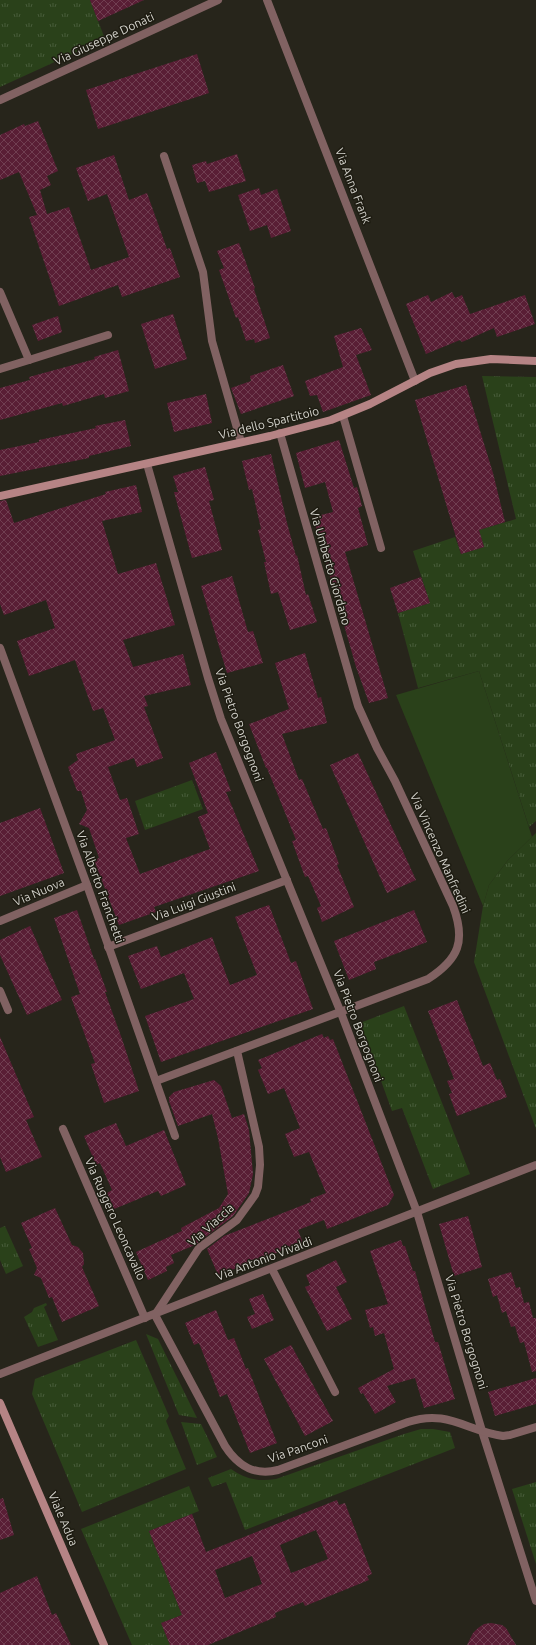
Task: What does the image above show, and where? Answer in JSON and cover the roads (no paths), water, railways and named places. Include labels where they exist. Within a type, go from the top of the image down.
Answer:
[{"type":"main road","name":"Via dello Spartitoio","points":[[0,496],[280,434],[342,416],[443,368],[469,361],[491,359],[536,361]]},
{"type":"main road","name":"Viale Adua","points":[[0,1403],[104,1645]]},
{"type":"street","name":"Via Giuseppe Donati","points":[[0,100],[218,0]]},
{"type":"street","name":"Via Anna Frank","points":[[267,0],[415,381]]},
{"type":"street","points":[[164,156],[203,272],[212,341],[241,442]]},
{"type":"street","points":[[0,292],[29,360]]},
{"type":"street","points":[[0,369],[108,335]]},
{"type":"street","points":[[342,416],[380,548]]},
{"type":"street","name":"Via Umberto Giordano","points":[[280,434],[358,706]]},
{"type":"street","name":"Via Pietro Borgognoni","points":[[147,464],[214,698],[229,739],[341,1013],[417,1212],[482,1431],[536,1601]]},
{"type":"street","name":"Via Alberto Franchetti","points":[[0,648],[87,885],[175,1136]]},
{"type":"street","name":"Via Vincenzo Manfredini","points":[[156,1081],[414,985],[439,972],[456,953],[460,934],[456,914],[450,898],[395,780],[377,748],[358,706]]},
{"type":"street","name":"Via Luigi Giustini","points":[[108,947],[287,880]]},
{"type":"street","name":"Via Nuova","points":[[0,921],[87,885]]},
{"type":"street","points":[[0,991],[8,1010]]},
{"type":"street","name":"Via Viaccia","points":[[154,1315],[199,1248],[237,1220],[252,1200],[258,1187],[260,1165],[259,1146],[237,1051]]},
{"type":"street","name":"Via Ruggero Leoncavallo","points":[[63,1129],[146,1318]]},
{"type":"street","name":"Via Antonio Vivaldi","points":[[0,1374],[536,1165]]},
{"type":"street","points":[[272,1269],[335,1392]]},
{"type":"street","name":"Via Panconi","points":[[154,1315],[225,1446],[238,1462],[248,1469],[263,1472],[278,1470],[400,1424],[423,1417],[446,1419],[482,1431],[505,1436],[536,1427]]}]
